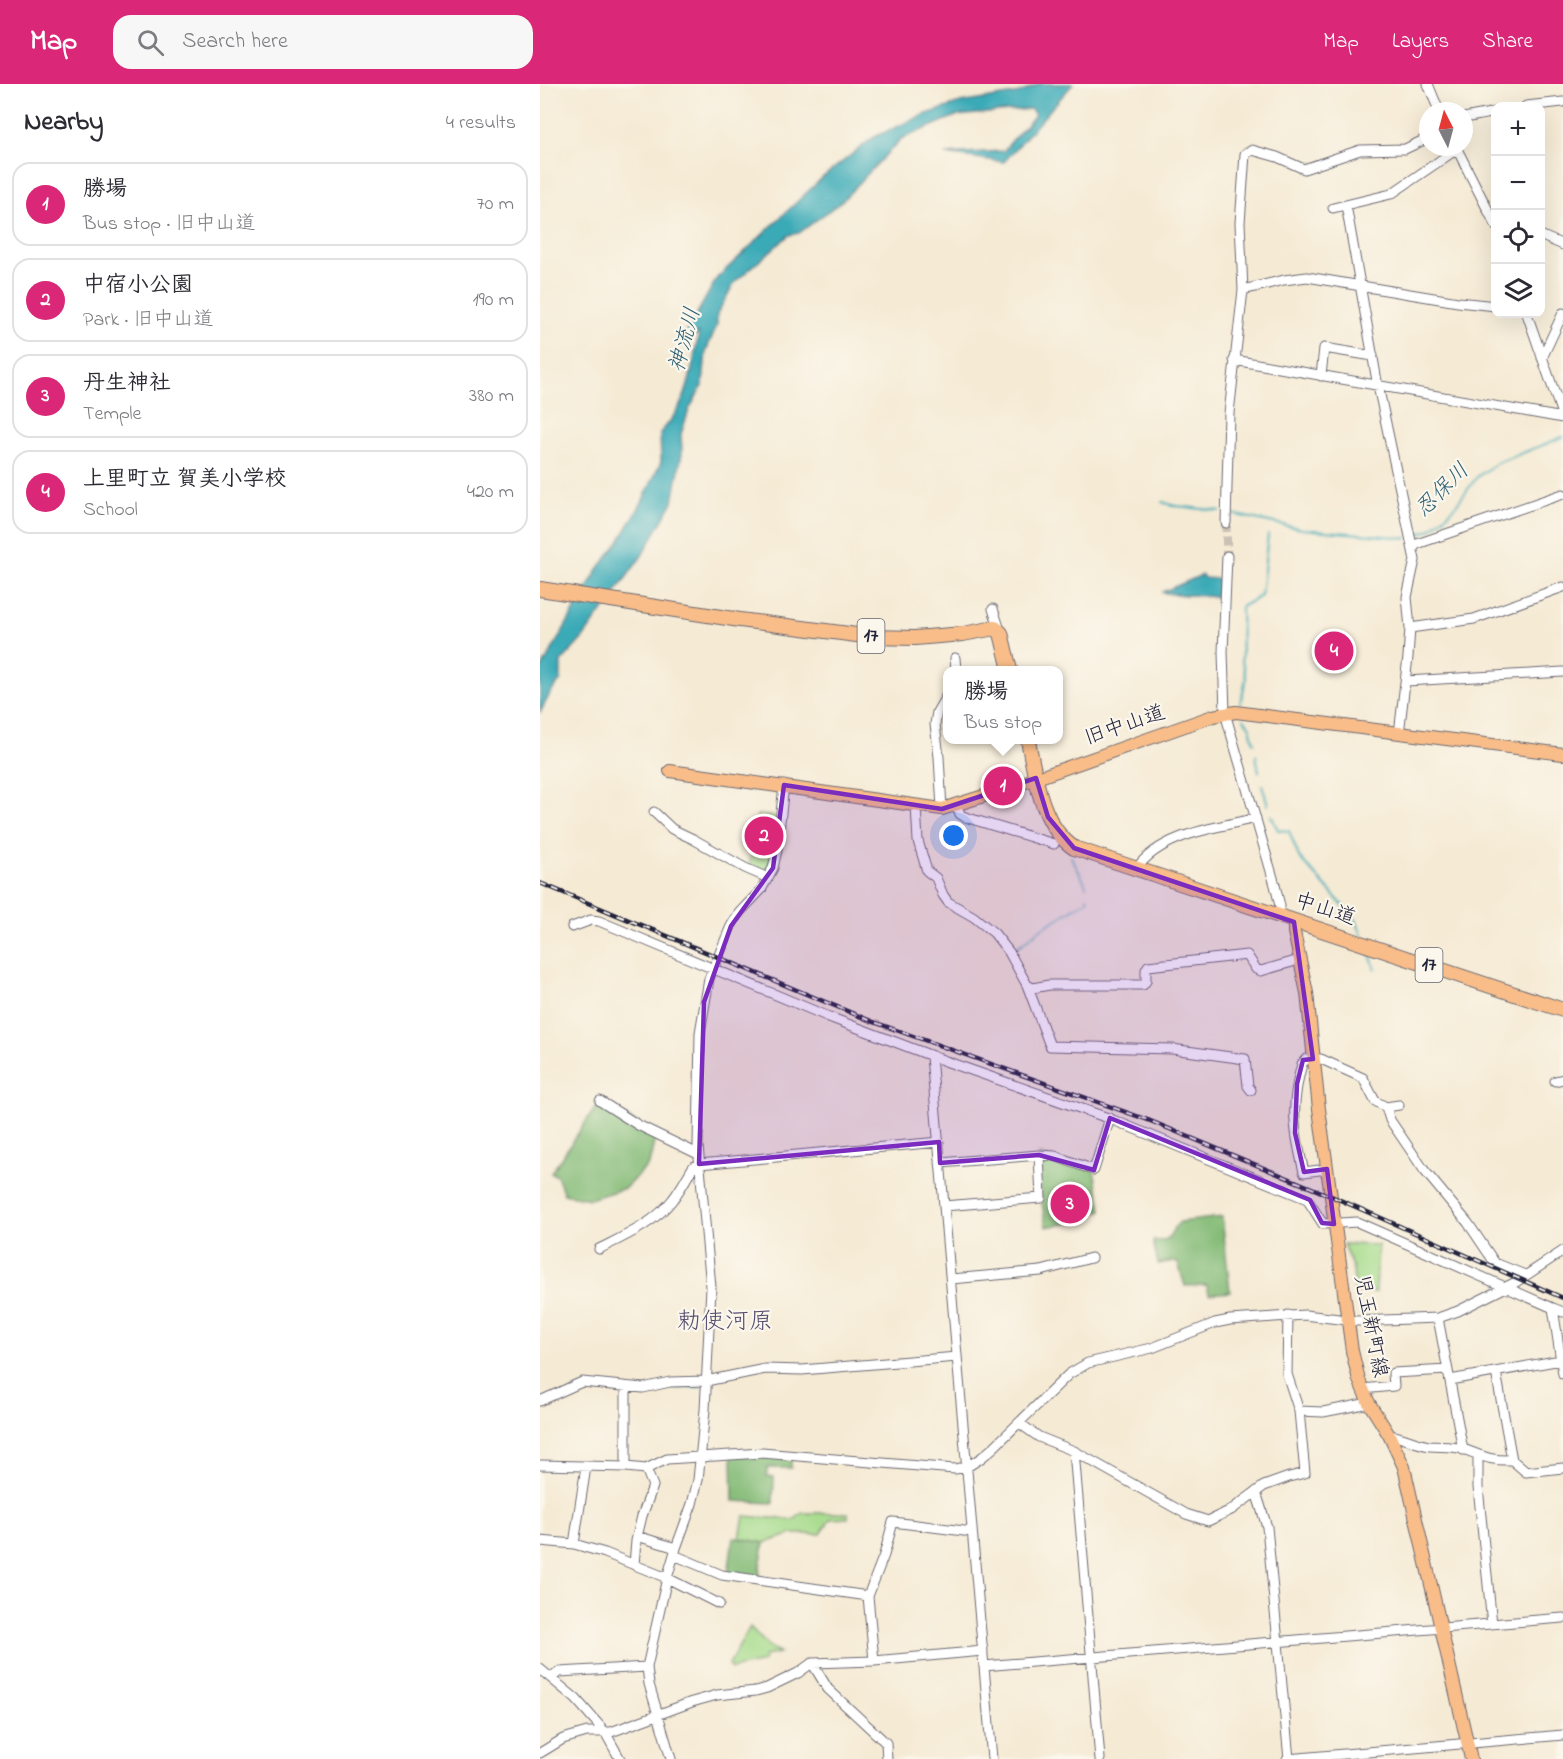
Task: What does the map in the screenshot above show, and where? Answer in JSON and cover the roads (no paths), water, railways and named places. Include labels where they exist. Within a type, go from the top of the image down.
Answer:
[{"type":"highway","name":"17","points":[[540,590],[872,637],[915,638],[963,634],[993,628],[998,629],[1000,633]]},
{"type":"highway","points":[[1000,633],[1009,666]]},
{"type":"highway","name":"17","points":[[1029,744],[1036,778]]},
{"type":"highway","name":"中山道","points":[[1036,778],[1048,817],[1061,837],[1074,848],[1563,1010]]},
{"type":"main road","name":"旧中山道","points":[[670,771],[784,785],[942,809],[1225,713],[1251,713],[1563,754]]},
{"type":"main road","name":"児玉新町線","points":[[1294,922],[1299,960],[1307,993],[1313,1059],[1353,1359],[1369,1404],[1389,1436],[1404,1467],[1471,1759]]},
{"type":"street","points":[[1428,84],[1435,102]]},
{"type":"street","points":[[1545,104],[1563,102]]},
{"type":"street","points":[[1473,116],[1491,113]]},
{"type":"street","points":[[1226,523],[1229,418],[1243,291],[1240,223],[1245,156],[1248,152],[1262,152],[1304,169],[1360,150],[1405,149],[1419,142]]},
{"type":"street","points":[[1333,208],[1391,194],[1445,156]]},
{"type":"street","points":[[1460,156],[1491,210]]},
{"type":"street","points":[[1346,205],[1378,387],[1415,560],[1407,597],[1410,628],[1399,734]]},
{"type":"street","points":[[1545,237],[1563,245]]},
{"type":"street","points":[[1243,291],[1284,280],[1307,277],[1491,305]]},
{"type":"street","points":[[1542,357],[1563,313]]},
{"type":"street","points":[[1234,360],[1563,418],[1528,318]]},
{"type":"street","points":[[1321,376],[1324,348],[1373,356]]},
{"type":"street","points":[[1412,540],[1417,544],[1563,494]]},
{"type":"street","points":[[1227,556],[1223,644],[1225,713],[1280,901],[1278,917]]},
{"type":"street","points":[[1410,628],[1474,619],[1563,587]]},
{"type":"street","points":[[993,609],[1000,633]]},
{"type":"street","points":[[955,658],[956,666]]},
{"type":"street","points":[[1406,681],[1563,672]]},
{"type":"street","points":[[942,809],[935,724],[937,711],[943,701]]},
{"type":"street","points":[[671,1759],[649,1684],[647,1667],[667,1578],[692,1504],[701,1456],[711,1280],[699,1159],[700,1033],[704,1002],[713,968],[731,926],[768,878],[777,850],[784,785]]},
{"type":"street","points":[[956,803],[960,814],[965,817],[1054,843]]},
{"type":"street","points":[[916,806],[918,841],[927,872],[936,878],[948,902],[974,917],[994,933],[1009,952],[1027,985],[1050,1046],[1172,1049],[1245,1059],[1248,1086],[1251,1090]]},
{"type":"street","points":[[654,812],[672,829],[768,878]]},
{"type":"street","points":[[1136,869],[1146,857],[1168,843],[1195,833],[1256,818]]},
{"type":"street","points":[[572,927],[595,919],[747,984],[931,1056],[1110,1118],[1307,1199],[1322,1224],[1357,1222],[1563,1312]]},
{"type":"street","points":[[1027,985],[1033,988],[1049,985],[1142,985],[1146,982],[1146,970],[1150,965],[1246,954],[1250,956],[1256,969],[1261,971],[1299,960]]},
{"type":"street","points":[[931,1056],[992,1759]]},
{"type":"street","points":[[1327,1169],[1304,1172],[1295,1133],[1293,1103],[1303,1062],[1306,1059],[1320,1059],[1363,1078],[1375,1101],[1386,1107],[1399,1105]]},
{"type":"street","points":[[600,1101],[699,1159],[939,1142]]},
{"type":"street","points":[[1386,1107],[1390,1120],[1424,1170],[1468,1222],[1495,1263],[1525,1275]]},
{"type":"street","points":[[940,1164],[1040,1155],[1055,1156],[1094,1170],[1110,1118]]},
{"type":"street","points":[[944,1206],[1041,1198],[1040,1155]]},
{"type":"street","points":[[599,1249],[641,1228],[652,1219],[672,1200],[699,1159]]},
{"type":"street","points":[[540,1465],[646,1469],[667,1459],[762,1453],[903,1466],[967,1467],[981,1458],[1067,1375],[1088,1363],[1152,1348],[1215,1323],[1288,1315],[1347,1320],[1406,1321],[1438,1318],[1458,1311],[1505,1287],[1554,1259],[1563,1251]]},
{"type":"street","points":[[951,1279],[1041,1271],[1091,1258]]},
{"type":"street","points":[[1553,1308],[1563,1374]]},
{"type":"street","points":[[1019,1423],[1039,1437],[1074,1451],[1186,1514],[1208,1521],[1231,1510],[1256,1492],[1289,1477],[1305,1473],[1299,1411],[1287,1374],[1288,1315]]},
{"type":"street","points":[[1438,1318],[1463,1450]]},
{"type":"street","points":[[540,1401],[582,1382],[643,1388],[670,1382],[706,1381],[765,1369],[802,1370],[957,1357]]},
{"type":"street","points":[[1450,1380],[1561,1360]]},
{"type":"street","points":[[1362,1389],[1394,1386],[1393,1372],[1448,1370]]},
{"type":"street","points":[[1496,1372],[1512,1460],[1526,1472],[1563,1468]]},
{"type":"street","points":[[626,1388],[626,1467]]},
{"type":"street","points":[[1299,1411],[1323,1412],[1369,1404]]},
{"type":"street","points":[[1389,1436],[1401,1437],[1411,1442],[1431,1446],[1449,1446],[1496,1461],[1512,1460]]},
{"type":"street","points":[[1074,1451],[1100,1759]]},
{"type":"street","points":[[1479,1456],[1478,1487],[1492,1624]]},
{"type":"street","points":[[574,1544],[586,1467]]},
{"type":"street","points":[[634,1565],[637,1536],[653,1486],[646,1469]]},
{"type":"street","points":[[1256,1492],[1267,1527],[1288,1759],[1563,1735]]},
{"type":"street","points":[[874,1662],[868,1596],[884,1555],[893,1522],[972,1532]]},
{"type":"street","points":[[637,1536],[722,1575],[868,1596]]},
{"type":"street","points":[[540,1541],[574,1544],[634,1565],[667,1578],[719,1604]]},
{"type":"street","points":[[984,1666],[1563,1618]]},
{"type":"street","points":[[541,1759],[540,1753],[563,1739],[587,1732],[603,1730],[611,1732],[717,1695],[767,1688],[812,1663],[874,1662],[983,1651]]},
{"type":"street","points":[[812,1663],[828,1689],[886,1743],[887,1759]]},
{"type":"street","points":[[550,1678],[559,1672],[647,1667]]},
{"type":"street","points":[[540,1669],[576,1699],[603,1730],[620,1759]]},
{"type":"water","name":"神流川","points":[[1039,84],[1073,84],[1004,162],[945,154],[1004,151],[1035,115],[1031,109],[956,116],[901,139],[842,201],[799,233],[789,235],[735,282],[717,314],[717,325],[706,351],[703,384],[689,410],[681,434],[682,453],[673,502],[641,557],[583,638],[561,662],[561,680],[551,692],[540,713],[540,671],[598,569],[620,540],[639,508],[661,462],[660,433],[684,398],[699,333],[684,343],[686,333],[717,278],[823,177],[874,137],[921,116],[960,103],[1020,93]]},
{"type":"water","points":[[1202,575],[1204,578],[1219,579],[1216,597],[1162,592]]},
{"type":"waterway","name":"忍保川","points":[[1413,536],[1430,530],[1452,510],[1478,476],[1497,463],[1563,437]]},
{"type":"waterway","name":"忍保川","points":[[1162,502],[1176,506],[1220,511]]},
{"type":"waterway","name":"忍保川","points":[[1232,514],[1302,529],[1407,538]]},
{"type":"waterway","points":[[1240,705],[1246,679],[1242,661],[1241,607],[1261,596],[1268,535]]},
{"type":"waterway","points":[[1244,719],[1250,727],[1254,743]]},
{"type":"waterway","points":[[1256,755],[1259,772]]},
{"type":"waterway","points":[[1262,785],[1268,805]]},
{"type":"waterway","points":[[1271,815],[1278,830],[1289,831],[1299,857],[1356,920],[1362,935]]},
{"type":"waterway","points":[[1071,857],[1086,886]]},
{"type":"waterway","points":[[1014,950],[1039,930],[1088,900],[1087,897]]},
{"type":"waterway","points":[[1370,954],[1375,969]]},
{"type":"waterway","points":[[631,1393],[643,1394],[670,1388],[700,1387]]},
{"type":"waterway","points":[[540,1407],[582,1388],[620,1391]]},
{"type":"tunnel","points":[[1226,523],[1227,556]]},
{"type":"railway","points":[[540,883],[871,1021],[1148,1120],[1331,1196],[1563,1298]]},
{"type":"place","name":"上里町立 賀美小学校","points":[[1334,651]]},
{"type":"place","name":"勝場","points":[[1003,786]]},
{"type":"place","name":"中宿小公園","points":[[764,836]]},
{"type":"place","name":"丹生神社","points":[[1070,1204]]},
{"type":"district","name":"勅使河原","points":[[725,1322]]}]
